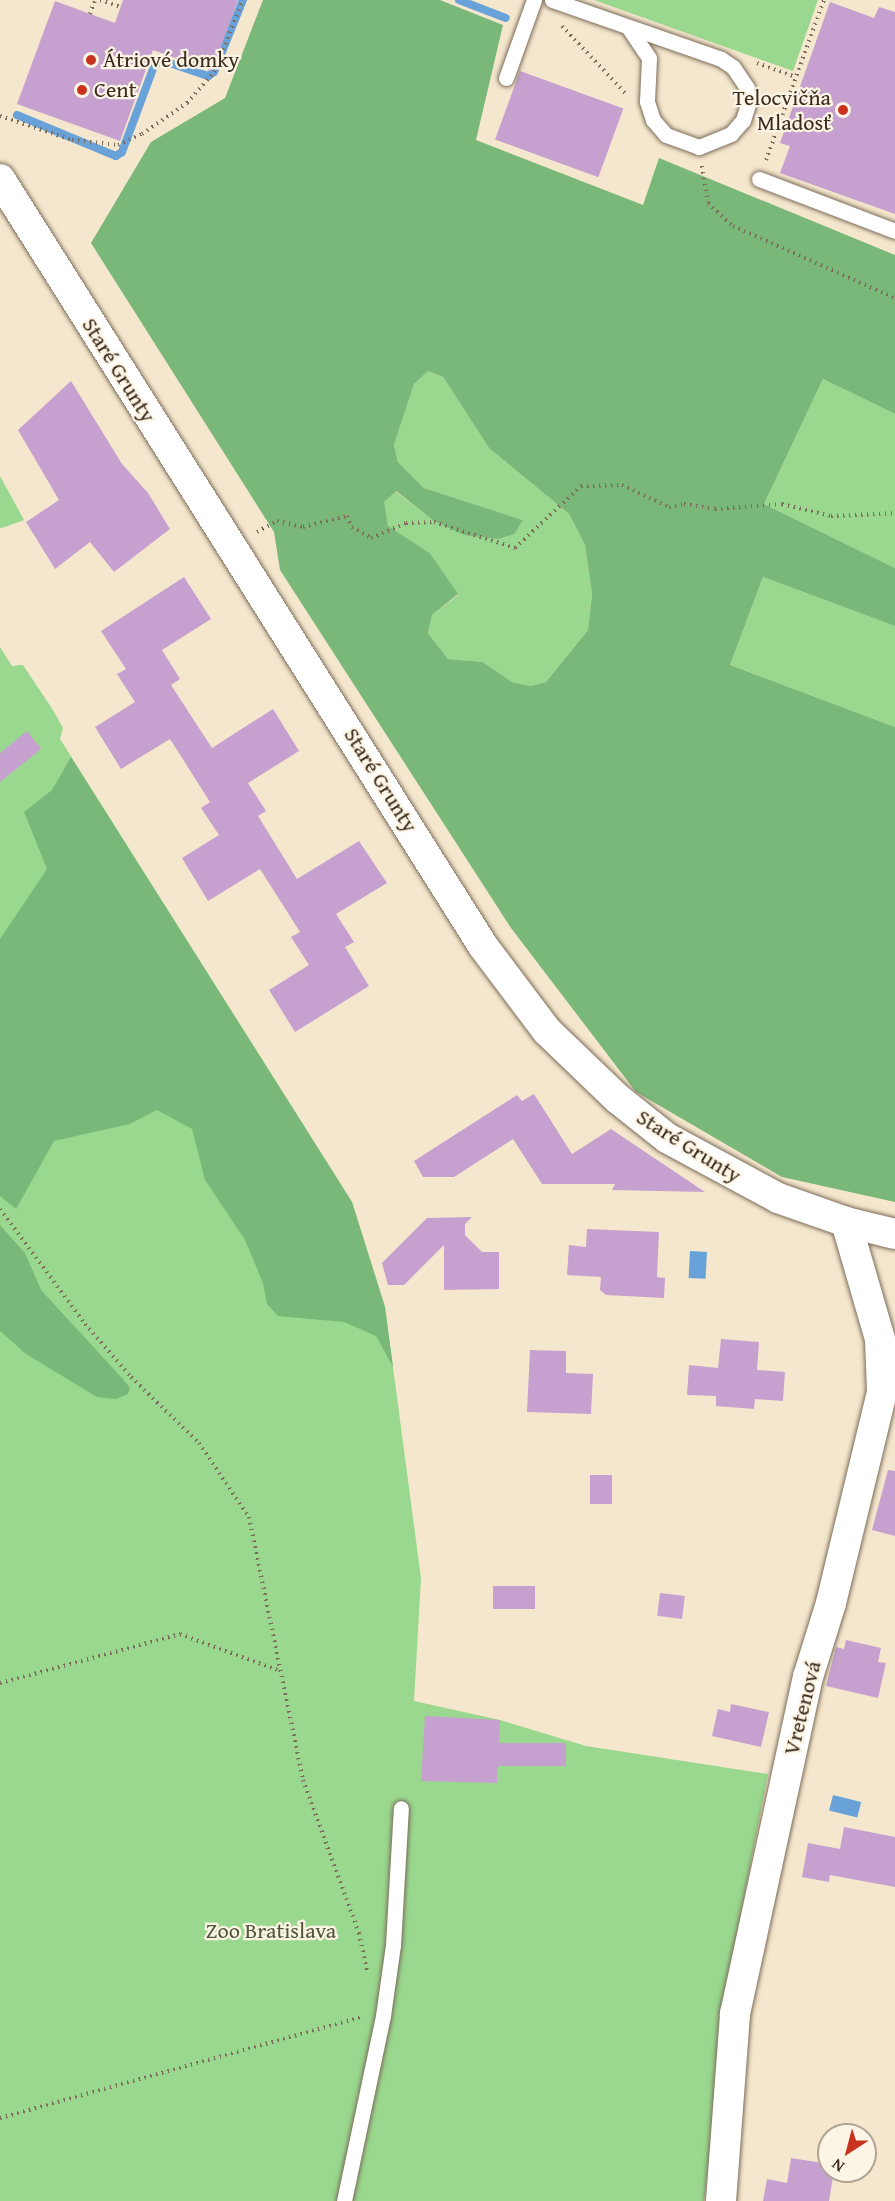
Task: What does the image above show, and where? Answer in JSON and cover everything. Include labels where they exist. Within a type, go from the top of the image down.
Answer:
[{"type":"street","name":"Staré Grunty","points":[[0,179],[515,993],[581,1066],[667,1138],[778,1198],[846,1222],[895,1234]]},
{"type":"street","name":"Vretenová","points":[[721,2201],[735,2014],[751,1932],[808,1677],[831,1603],[882,1392],[880,1339],[846,1222]]},
{"type":"lane","points":[[506,78],[534,0]]},
{"type":"lane","points":[[552,0],[721,59],[741,76],[748,104],[743,120],[730,134],[699,147],[673,139],[653,120],[647,101],[649,58],[628,27]]},
{"type":"lane","points":[[759,179],[895,231]]},
{"type":"lane","points":[[344,2201],[383,2016],[393,1945],[402,1808]]},
{"type":"path","points":[[90,14],[95,0]]},
{"type":"path","points":[[100,0],[121,7]]},
{"type":"path","points":[[0,116],[72,140],[118,145],[142,134],[188,103],[214,72],[243,0]]},
{"type":"path","points":[[759,179],[824,0]]},
{"type":"path","points":[[554,17],[582,50],[653,120]]},
{"type":"path","points":[[699,147],[708,203],[733,226],[895,298]]},
{"type":"path","points":[[258,538],[256,529],[277,521],[303,527],[347,516],[352,527],[371,538],[406,523],[434,522],[515,548],[581,486],[622,485],[669,507],[684,504],[715,509],[782,504],[831,516],[895,513]]},
{"type":"path","points":[[0,1209],[85,1324],[131,1377],[200,1443],[230,1485],[249,1517],[258,1550],[303,1780],[359,1933],[368,1982]]},
{"type":"path","points":[[0,1683],[180,1634],[280,1671]]},
{"type":"path","points":[[0,2118],[295,2033],[369,2015],[383,2016]]},
{"type":"green space","points":[[263,0],[440,0],[503,25],[476,140],[643,205],[659,158],[895,255],[895,414],[823,379],[764,504],[895,568],[895,626],[763,577],[730,665],[895,727],[895,1202],[782,1177],[636,1092],[511,928],[280,570],[274,532],[91,243],[151,142],[225,98]],"holes":[[[428,371],[443,377],[489,448],[569,514],[585,545],[592,594],[588,630],[546,682],[531,686],[512,682],[483,662],[448,659],[428,633],[432,615],[458,594],[430,553],[388,526],[384,502],[396,491],[434,521],[464,535],[498,539],[514,534],[523,520],[424,488],[398,462],[394,445],[414,384]]]},
{"type":"green space","points":[[594,0],[818,0],[793,71]]},
{"type":"green space","points":[[428,371],[443,377],[489,448],[569,514],[585,545],[592,594],[588,630],[546,682],[531,686],[512,682],[483,662],[448,659],[428,633],[432,615],[458,595],[430,553],[387,526],[383,502],[395,491],[434,521],[523,520],[424,488],[398,462],[394,445],[414,384]]},
{"type":"green space","points":[[823,379],[895,414],[895,568],[764,504]]},
{"type":"green space","points":[[0,476],[24,520],[0,528]]},
{"type":"green space","points":[[763,577],[895,626],[895,727],[730,665]]},
{"type":"green space","name":"Zoo Bratislava","points":[[0,647],[12,666],[23,665],[53,710],[63,728],[60,739],[352,1202],[385,1307],[421,1578],[414,1701],[500,1720],[586,1746],[768,1774],[735,1944],[704,2201],[0,2201]]},
{"type":"green space","points":[[71,757],[352,1202],[385,1307],[393,1367],[376,1336],[344,1322],[278,1316],[267,1304],[263,1283],[245,1240],[205,1180],[192,1129],[157,1110],[130,1124],[54,1141],[16,1209],[0,1196],[0,939],[47,869],[24,812],[52,790]]},
{"type":"green space","points":[[0,1225],[25,1253],[41,1290],[122,1378],[130,1388],[128,1394],[116,1399],[97,1397],[26,1354],[0,1331]]},
{"type":"water","points":[[690,1251],[707,1252],[706,1279],[689,1278]]},
{"type":"water","points":[[833,1795],[861,1802],[857,1818],[829,1811]]},
{"type":"building","name":"Átriové domky","points":[[123,0],[238,0],[212,71],[153,50],[120,141],[17,104],[55,1],[115,23]]},
{"type":"building","name":"Telocvičňa Mladosť","points":[[830,2],[874,18],[879,7],[895,12],[895,214],[780,173],[790,146],[780,143]]},
{"type":"building","points":[[520,71],[623,109],[598,177],[495,140]]},
{"type":"building","points":[[71,381],[122,464],[148,493],[170,529],[114,572],[90,542],[55,569],[26,522],[59,500],[18,430]]},
{"type":"building","points":[[184,577],[211,619],[162,650],[180,679],[171,685],[212,748],[273,709],[299,751],[248,783],[266,811],[258,816],[297,879],[359,841],[387,883],[336,914],[354,942],[345,947],[369,986],[295,1032],[269,990],[309,965],[291,937],[300,932],[260,869],[208,901],[182,858],[219,835],[201,808],[210,802],[170,739],[121,769],[95,727],[135,702],[117,674],[126,669],[101,631]]},
{"type":"building","points":[[27,731],[41,749],[0,782],[0,753]]},
{"type":"building","points":[[534,1094],[572,1154],[611,1129],[705,1192],[612,1190],[615,1184],[542,1184],[513,1139],[454,1177],[423,1177],[414,1161],[517,1095],[522,1101]]},
{"type":"building","points":[[472,1217],[465,1224],[465,1235],[482,1252],[499,1252],[499,1289],[444,1290],[444,1245],[404,1285],[388,1285],[382,1263],[427,1218]]},
{"type":"building","points":[[587,1229],[659,1232],[657,1277],[665,1278],[664,1298],[606,1295],[600,1290],[601,1277],[567,1275],[569,1245],[586,1247]]},
{"type":"building","points":[[721,1339],[759,1342],[757,1370],[785,1372],[783,1401],[755,1399],[754,1409],[716,1406],[716,1396],[687,1395],[689,1365],[718,1368]]},
{"type":"building","points":[[530,1350],[566,1351],[566,1373],[593,1374],[591,1414],[527,1412]]},
{"type":"building","points":[[888,1470],[895,1471],[895,1536],[872,1530]]},
{"type":"building","points":[[590,1475],[612,1475],[612,1504],[590,1504]]},
{"type":"building","points":[[493,1586],[535,1586],[535,1609],[493,1609]]},
{"type":"building","points":[[660,1593],[685,1596],[682,1619],[657,1616]]},
{"type":"building","points":[[846,1640],[881,1648],[878,1662],[886,1663],[878,1698],[826,1686],[836,1647],[844,1649]]},
{"type":"building","points":[[731,1704],[769,1712],[761,1747],[712,1736],[718,1709],[730,1712]]},
{"type":"building","points":[[425,1716],[500,1720],[499,1743],[566,1743],[566,1766],[498,1766],[497,1783],[421,1781]]},
{"type":"building","points":[[844,1827],[895,1837],[895,1887],[830,1875],[829,1882],[802,1877],[808,1843],[840,1849]]},
{"type":"building","points":[[791,2158],[817,2162],[817,2183],[832,2183],[829,2201],[763,2201],[767,2179],[787,2183]]},
{"type":"waterway","points":[[17,115],[116,156],[122,152],[154,66],[161,60],[208,76],[214,72],[243,0]]},
{"type":"waterway","points":[[459,0],[506,18]]},
{"type":"place","name":"Átriové domky","points":[[91,60]]},
{"type":"place","name":"Cent","points":[[82,90]]},
{"type":"place","name":"Telocvičňa Mladosť","points":[[843,110]]}]
